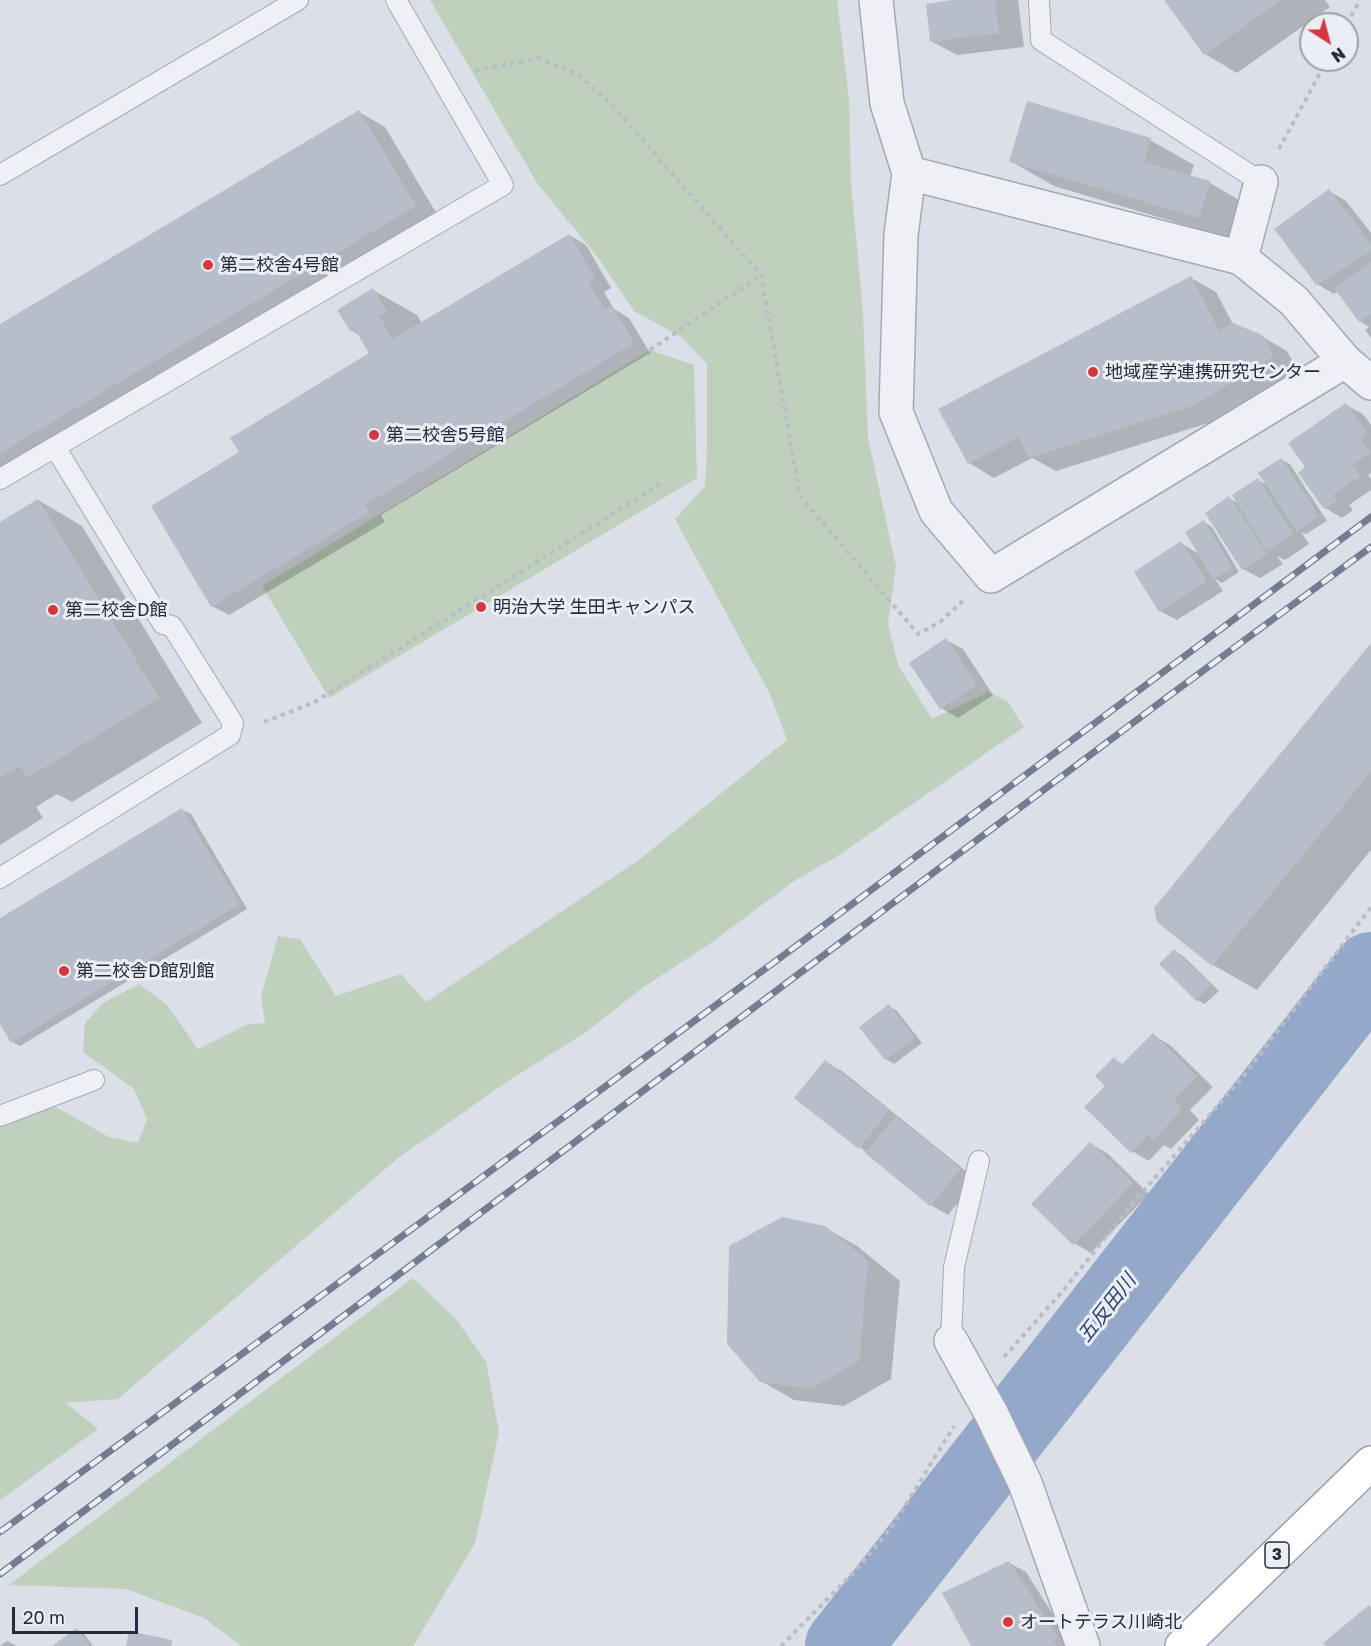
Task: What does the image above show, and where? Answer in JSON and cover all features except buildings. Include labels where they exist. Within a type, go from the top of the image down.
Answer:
[{"type":"main road","name":"3","points":[[1182,1646],[1371,1463]]},
{"type":"street","points":[[876,0],[887,103],[909,172],[901,235],[896,412],[936,511],[991,576],[1345,360]]},
{"type":"street","points":[[909,172],[1241,258],[1294,301],[1345,360],[1371,383]]},
{"type":"street","points":[[1241,258],[1261,182]]},
{"type":"street","points":[[951,1341],[1025,1483],[1083,1646]]},
{"type":"lane","points":[[0,175],[298,0]]},
{"type":"lane","points":[[0,479],[503,185],[396,0]]},
{"type":"lane","points":[[1039,0],[1041,40],[1261,182]]},
{"type":"lane","points":[[0,878],[230,735],[233,723],[172,626],[163,624],[55,447]]},
{"type":"lane","points":[[0,1116],[94,1080]]},
{"type":"lane","points":[[951,1341],[954,1267],[979,1161]]},
{"type":"path","points":[[441,78],[537,58],[577,74],[612,105],[760,275],[800,496],[918,634],[940,622],[991,576]]},
{"type":"path","points":[[1261,182],[1321,72]]},
{"type":"path","points":[[650,350],[760,275]]},
{"type":"path","points":[[230,735],[313,703],[660,484]]},
{"type":"path","points":[[781,1646],[861,1565],[984,1401],[990,1372],[1061,1293],[1134,1202],[1246,1073],[1371,907]]},
{"type":"green space","points":[[430,0],[837,0],[849,98],[851,182],[863,313],[868,438],[896,566],[888,624],[898,665],[932,719],[988,692],[1007,701],[1024,727],[836,857],[794,881],[708,945],[642,988],[585,1033],[511,1079],[398,1158],[118,1399],[66,1403],[98,1429],[0,1500],[0,1111],[56,1107],[109,1137],[138,1143],[147,1119],[134,1089],[83,1052],[85,1023],[103,1003],[139,984],[167,1005],[198,1049],[248,1024],[265,1023],[261,997],[278,936],[300,939],[336,996],[401,974],[426,1002],[640,859],[787,740],[770,694],[675,519],[705,486],[707,364],[681,337],[634,311],[599,259],[537,183]]},
{"type":"green space","points":[[650,350],[694,365],[697,478],[329,698],[262,586]]},
{"type":"green space","points":[[413,1278],[455,1318],[486,1361],[499,1432],[475,1543],[413,1646],[241,1646],[204,1618],[126,1589],[9,1585]]},
{"type":"waterway","name":"五反田川","points":[[843,1646],[1371,970]]},
{"type":"railway","points":[[0,1532],[788,952],[1371,517]]},
{"type":"railway","points":[[0,1574],[1166,698],[1371,547]]},
{"type":"place","name":"第二校舎4号館","points":[[208,265]]},
{"type":"place","name":"地域産学連携研究センター","points":[[1093,372]]},
{"type":"place","name":"第二校舎5号館","points":[[374,435]]},
{"type":"place","name":"明治大学 生田キャンパス","points":[[481,607]]},
{"type":"place","name":"第二校舎D館","points":[[53,610]]},
{"type":"place","name":"第二校舎D館別館","points":[[64,971]]},
{"type":"place","name":"オートテラス川崎北","points":[[1008,1622]]}]
